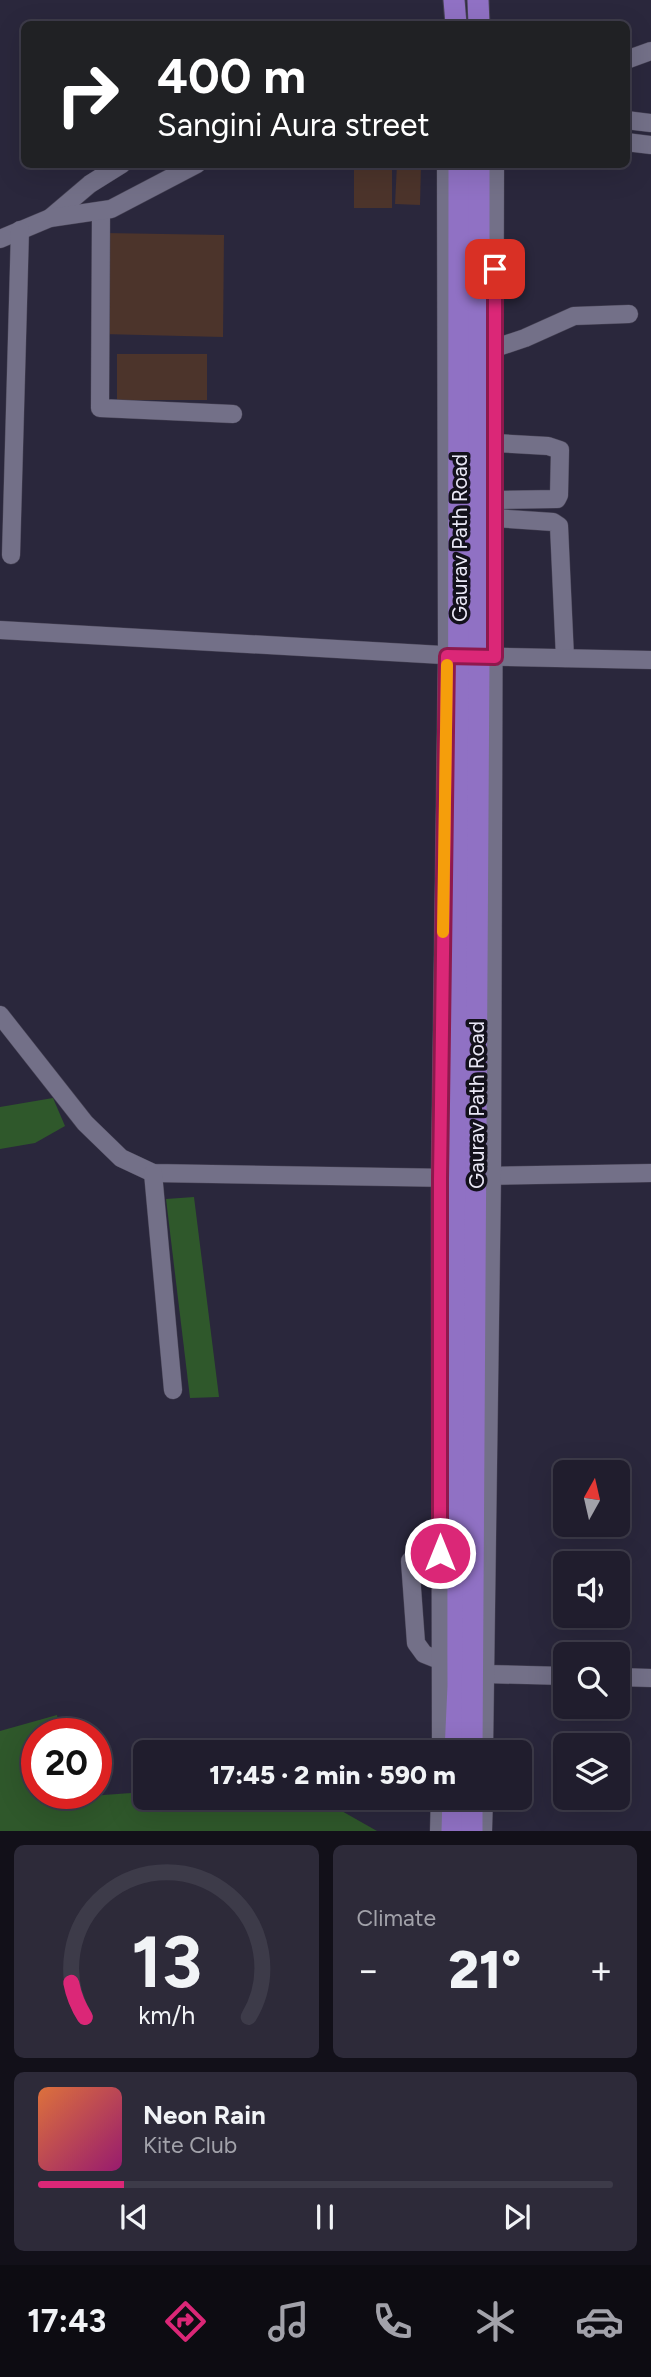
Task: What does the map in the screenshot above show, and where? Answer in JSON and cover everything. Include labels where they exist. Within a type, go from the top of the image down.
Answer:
[{"type":"main road","points":[[454,0],[456,21]]},
{"type":"main road","points":[[478,0],[479,21]]},
{"type":"main road","name":"Gaurav Path Road","points":[[459,168],[470,657]]},
{"type":"main road","name":"Gaurav Path Road","points":[[471,1740],[464,1683],[466,1177],[470,657],[479,168]]},
{"type":"main road","name":"Gaurav Path Road","points":[[457,1740],[464,1683]]},
{"type":"main road","points":[[452,1831],[453,1810]]},
{"type":"main road","points":[[472,1810],[472,1831]]},
{"type":"street","points":[[630,59],[651,51]]},
{"type":"street","points":[[630,120],[651,123]]},
{"type":"street","points":[[630,142],[651,145]]},
{"type":"street","points":[[50,218],[90,184],[116,168]]},
{"type":"street","points":[[0,239],[50,218],[111,209],[189,168]]},
{"type":"street","points":[[439,1660],[466,1177],[470,657],[446,168]]},
{"type":"street","points":[[470,657],[495,518],[495,168]]},
{"type":"street","points":[[101,211],[100,408],[233,414]]},
{"type":"street","points":[[11,555],[20,230]]},
{"type":"street","points":[[495,348],[574,316],[629,314]]},
{"type":"street","points":[[495,443],[548,446],[560,450],[557,499],[495,500]]},
{"type":"street","points":[[495,518],[554,522],[559,526],[565,659]]},
{"type":"street","points":[[0,630],[470,657],[651,660]]},
{"type":"street","points":[[0,1015],[85,1123],[121,1158],[153,1173],[466,1177],[651,1173]]},
{"type":"street","points":[[153,1173],[173,1390]]},
{"type":"street","points":[[411,1561],[416,1643],[424,1654],[439,1660],[464,1683],[481,1740]]},
{"type":"street","points":[[464,1683],[553,1677]]},
{"type":"street","points":[[630,1677],[651,1678]]},
{"type":"street","points":[[445,1740],[464,1683]]},
{"type":"street","points":[[439,1831],[440,1810]]},
{"type":"street","points":[[484,1810],[484,1831]]},
{"type":"green space","points":[[53,1098],[65,1126],[35,1143],[0,1149],[0,1107]]},
{"type":"green space","points":[[194,1197],[219,1397],[190,1398],[166,1199]]},
{"type":"green space","points":[[21,1725],[21,1809],[112,1809],[112,1794],[133,1793],[133,1810],[340,1810],[377,1831],[0,1831],[0,1731]]},
{"type":"building","points":[[354,168],[392,168],[392,208],[354,208]]},
{"type":"building","points":[[397,168],[421,168],[420,205],[395,204]]},
{"type":"building","points":[[104,233],[224,235],[223,337],[102,334]]},
{"type":"building","points":[[117,354],[207,354],[207,400],[117,400]]},
{"type":"slow traffic","points":[[443,932],[447,665]]},
{"type":"route","points":[[440,1553],[440,1178],[447,656],[495,657],[495,269]]}]
